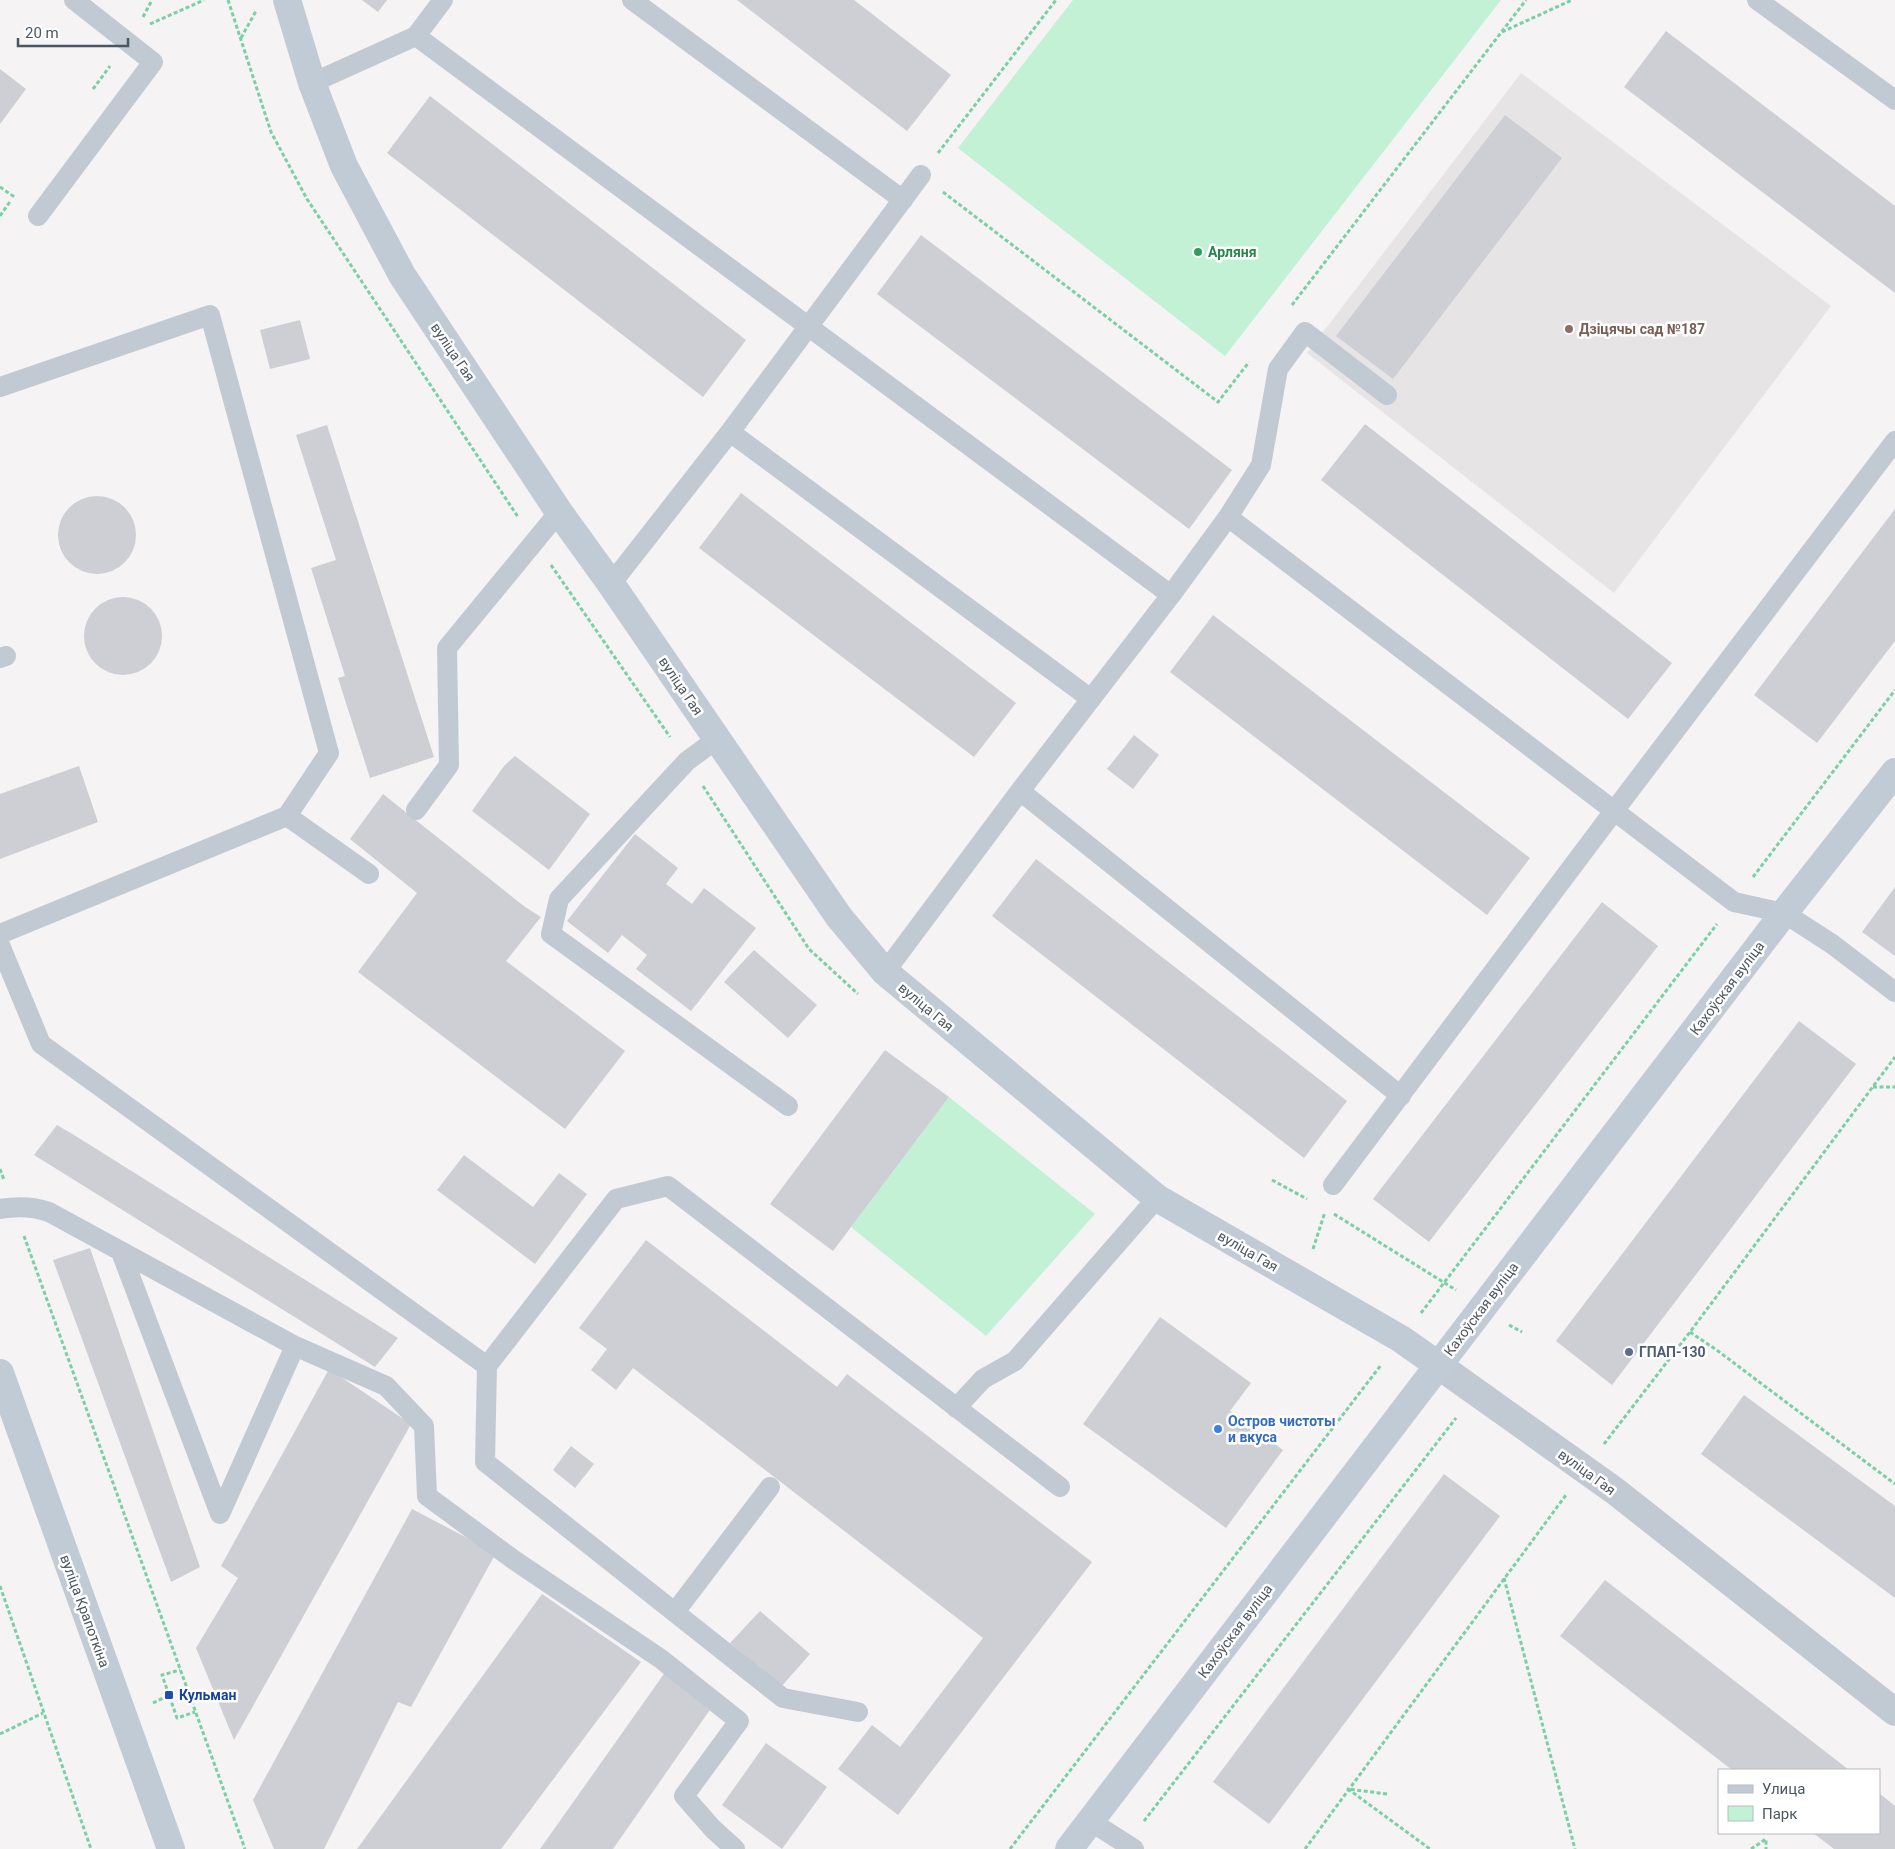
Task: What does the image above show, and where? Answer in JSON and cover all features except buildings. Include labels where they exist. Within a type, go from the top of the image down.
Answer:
[{"type":"main road","name":"вуліца Гая","points":[[287,0],[312,82],[344,166],[402,275],[559,512],[611,584],[839,917],[885,972],[1158,1198],[1402,1339],[1438,1365]]},
{"type":"main road","name":"Кахоўская вуліца","points":[[1069,1849],[1481,1308],[1784,913],[1895,772]]},
{"type":"main road","name":"вуліца Крапоткіна","points":[[0,1374],[171,1849]]},
{"type":"street","name":"вуліца Гая","points":[[1438,1365],[1615,1491],[1895,1712]]},
{"type":"lane","points":[[38,216],[153,62],[133,35],[74,0]]},
{"type":"lane","points":[[312,82],[416,36],[443,0]]},
{"type":"lane","points":[[632,0],[903,200]]},
{"type":"lane","points":[[1757,0],[1895,100]]},
{"type":"lane","points":[[416,36],[1171,595]]},
{"type":"lane","points":[[611,584],[730,432],[921,175]]},
{"type":"lane","points":[[0,387],[210,315],[330,753],[287,816],[0,934]]},
{"type":"lane","points":[[885,972],[1228,517],[1261,465],[1278,369],[1305,332],[1387,395]]},
{"type":"lane","points":[[730,432],[1091,699]]},
{"type":"lane","points":[[1333,1185],[1895,441]]},
{"type":"lane","points":[[416,810],[448,765],[447,648],[559,512]]},
{"type":"lane","points":[[1228,517],[1734,902],[1784,913],[1832,944],[1895,992]]},
{"type":"lane","points":[[717,739],[687,761],[559,899],[551,934],[788,1106]]},
{"type":"lane","points":[[1020,791],[1401,1096]]},
{"type":"lane","points":[[287,816],[369,874]]},
{"type":"lane","points":[[0,945],[41,1044],[487,1366]]},
{"type":"lane","points":[[858,1712],[783,1698],[485,1462],[487,1366],[616,1199],[668,1186],[1060,1487]]},
{"type":"lane","points":[[956,1408],[983,1378],[1015,1361],[1158,1198]]},
{"type":"lane","points":[[7,1208],[36,1207],[49,1212],[295,1346],[386,1386],[424,1426],[427,1496],[514,1560],[661,1659],[739,1721],[684,1796],[713,1829],[735,1849]]},
{"type":"lane","points":[[121,1252],[220,1514],[295,1346]]},
{"type":"lane","points":[[675,1612],[770,1487]]},
{"type":"lane","points":[[1090,1821],[1131,1846]]},
{"type":"path","points":[[88,96],[133,35],[152,0]]},
{"type":"path","points":[[133,35],[204,0]]},
{"type":"path","points":[[1056,0],[921,175],[1218,402],[1254,355]]},
{"type":"path","points":[[1290,308],[1526,0]]},
{"type":"path","points":[[1501,32],[1572,0]]},
{"type":"path","points":[[241,38],[258,8]]},
{"type":"path","points":[[0,216],[19,189]]},
{"type":"path","points":[[1010,1849],[1402,1339],[1895,690]]},
{"type":"path","points":[[1873,1087],[1895,1087]]},
{"type":"path","points":[[0,1169],[7,1208],[245,1849]]},
{"type":"path","points":[[1272,1180],[1326,1209],[1522,1332]]},
{"type":"path","points":[[1313,1251],[1333,1185]]},
{"type":"path","points":[[1690,1332],[1895,1484]]},
{"type":"path","points":[[1131,1846],[1475,1393]]},
{"type":"path","points":[[1504,1577],[1575,1849]]},
{"type":"path","points":[[0,1586],[90,1849]]},
{"type":"path","points":[[180,1670],[162,1675],[169,1695],[178,1718],[195,1712]]},
{"type":"path","points":[[124,1718],[169,1695]]},
{"type":"path","points":[[0,1734],[43,1713]]},
{"type":"path","points":[[1387,1794],[1348,1789],[1430,1849]]},
{"type":"path","points":[[1751,1849],[1766,1839],[1766,1849]]},
{"type":"shaded area","name":"Дзіцячы сад №187","points":[[1521,73],[1831,306],[1614,593],[1307,353]]},
{"type":"green space","name":"Арляня","points":[[1073,0],[1501,0],[1225,356],[958,148]]},
{"type":"green space","points":[[949,1097],[1095,1214],[986,1336],[851,1227]]},
{"type":"place","name":"Арляня","points":[[1198,252]]},
{"type":"place","name":"Дзіцячы сад №187","points":[[1569,329]]},
{"type":"place","name":"ГПАП-130","points":[[1629,1352]]},
{"type":"place","name":"Остров чистоты и вкуса","points":[[1218,1429]]},
{"type":"place","name":"Кульман","points":[[169,1695]]}]
